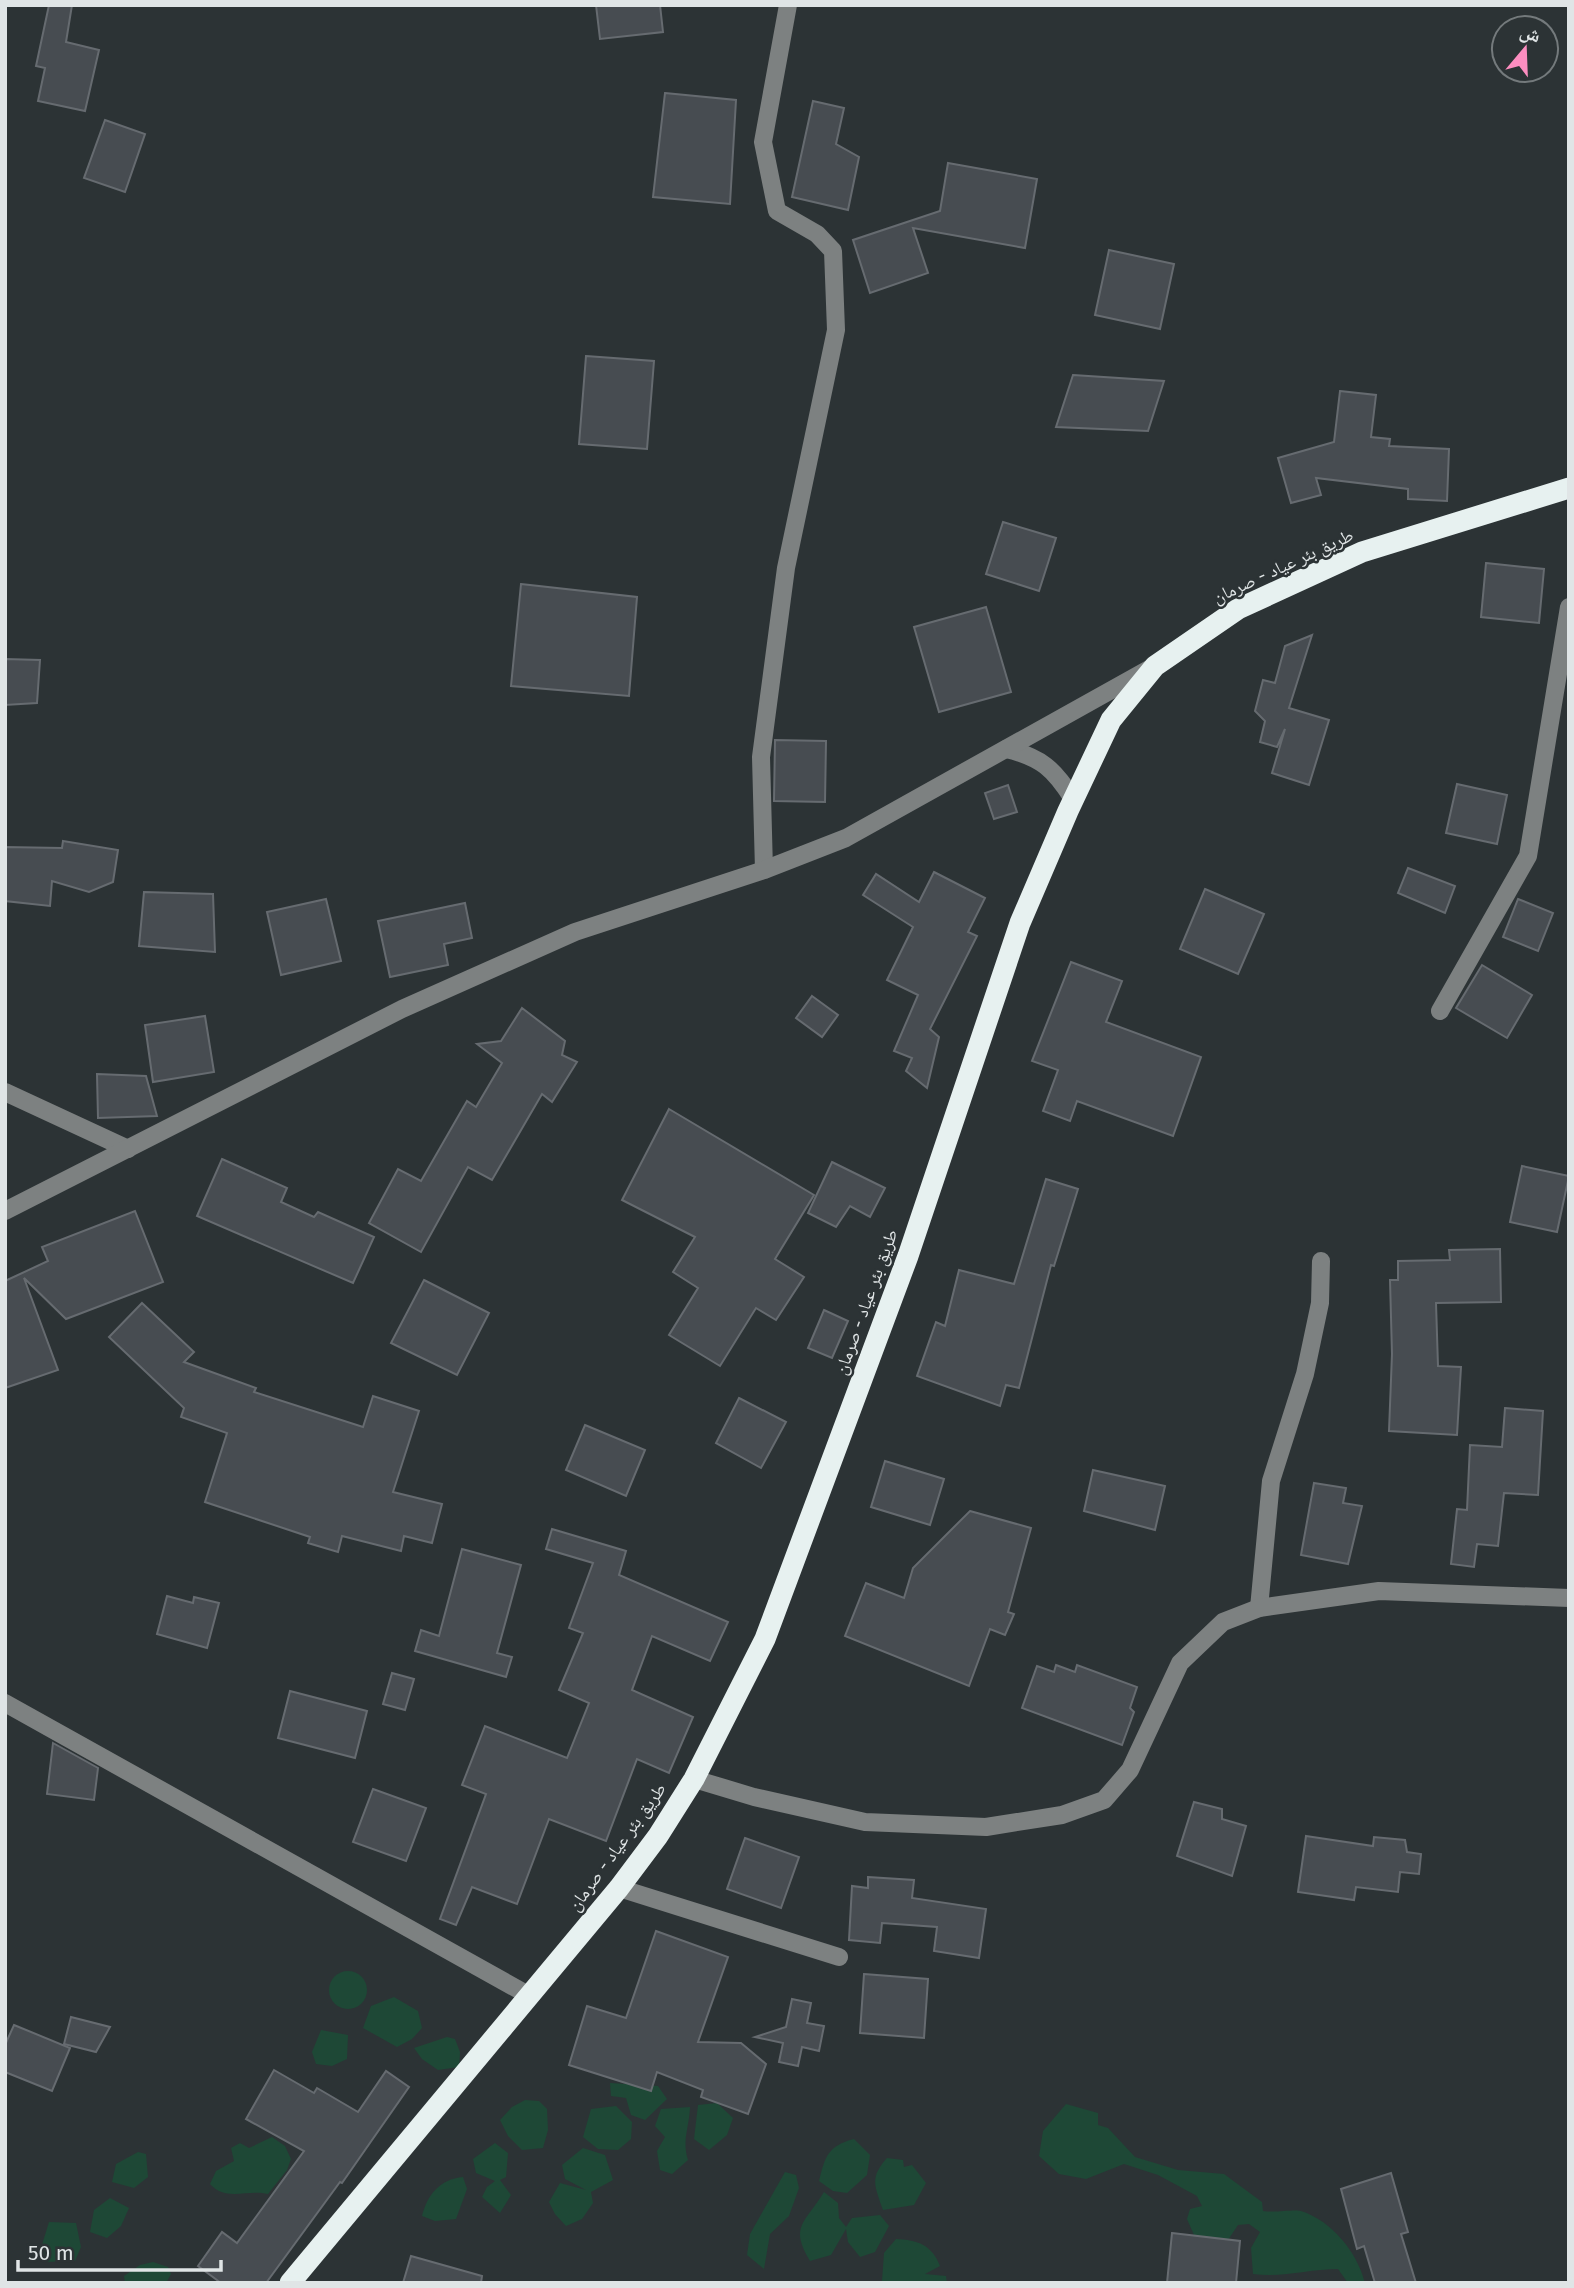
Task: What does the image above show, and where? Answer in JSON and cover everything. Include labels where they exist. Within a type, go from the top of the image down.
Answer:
[{"type":"highway","name":"طريق بئر عياد - صرمان","points":[[290,2283],[619,1888],[658,1836],[695,1779],[765,1639],[908,1256],[1020,923],[1073,799],[1111,720],[1155,666],[1238,609],[1362,552],[1569,488]]},
{"type":"street","points":[[764,870],[763,743],[786,568],[836,330],[833,251],[817,234],[778,212],[763,142],[788,5]]},
{"type":"street","points":[[1440,1012],[1528,856],[1569,607]]},
{"type":"street","points":[[5,1211],[402,1009],[575,932],[764,870],[846,838],[1155,666]]},
{"type":"street","points":[[1006,749],[1040,760],[1061,781],[1073,799]]},
{"type":"street","points":[[5,1092],[128,1149]]},
{"type":"street","points":[[1259,1608],[1271,1481],[1305,1374],[1320,1303],[1321,1261]]},
{"type":"street","points":[[695,1779],[754,1797],[865,1822],[986,1827],[1062,1815],[1104,1800],[1130,1770],[1180,1663],[1223,1622],[1259,1608],[1379,1591],[1569,1598]]},
{"type":"street","points":[[5,1703],[530,1996]]},
{"type":"street","points":[[619,1888],[839,1957]]},
{"type":"green space","points":[[348,1971],[362,1976],[367,1990],[362,2004],[348,2009],[334,2004],[329,1990],[334,1976]]},
{"type":"green space","points":[[394,1997],[418,2011],[422,2028],[412,2039],[397,2047],[363,2028],[371,2006]]},
{"type":"green space","points":[[321,2030],[348,2035],[347,2059],[332,2066],[316,2064],[312,2052]]},
{"type":"green space","points":[[447,2037],[455,2039],[460,2052],[459,2067],[438,2070],[422,2059],[414,2048]]},
{"type":"green space","points":[[610,2083],[658,2086],[667,2099],[645,2120],[631,2115],[626,2098],[611,2096]]},
{"type":"green space","points":[[525,2100],[539,2101],[547,2109],[548,2130],[543,2148],[522,2150],[508,2136],[500,2120],[512,2107]]},
{"type":"green space","points":[[717,2103],[733,2118],[727,2135],[709,2150],[694,2139],[698,2105]]},
{"type":"green space","points":[[1066,2104],[1098,2113],[1098,2125],[1108,2128],[1135,2157],[1178,2170],[1224,2174],[1262,2202],[1263,2211],[1301,2211],[1323,2222],[1349,2249],[1365,2283],[1348,2283],[1338,2269],[1274,2275],[1253,2274],[1251,2248],[1260,2232],[1249,2224],[1238,2225],[1228,2240],[1194,2235],[1187,2219],[1190,2209],[1202,2206],[1197,2196],[1158,2175],[1124,2164],[1086,2179],[1059,2174],[1039,2156],[1043,2131]]},
{"type":"green space","points":[[616,2106],[632,2122],[631,2139],[618,2150],[598,2149],[583,2137],[591,2109]]},
{"type":"green space","points":[[690,2107],[686,2140],[688,2160],[672,2174],[660,2170],[657,2151],[665,2137],[655,2126],[661,2109]]},
{"type":"green space","points":[[272,2137],[285,2146],[291,2159],[287,2170],[268,2194],[230,2194],[210,2184],[216,2171],[234,2161],[231,2148],[240,2143],[249,2148]]},
{"type":"green space","points":[[854,2139],[870,2155],[867,2175],[847,2193],[833,2191],[819,2181],[823,2165],[833,2149]]},
{"type":"green space","points":[[495,2143],[508,2153],[506,2177],[500,2180],[511,2195],[500,2213],[482,2197],[487,2187],[495,2181],[476,2173],[473,2159]]},
{"type":"green space","points":[[583,2148],[605,2155],[613,2180],[591,2192],[593,2203],[582,2219],[566,2226],[549,2202],[560,2183],[586,2190],[565,2179],[562,2165]]},
{"type":"green space","points":[[138,2152],[146,2154],[148,2177],[134,2188],[112,2182],[116,2164]]},
{"type":"green space","points":[[887,2158],[903,2160],[904,2167],[912,2165],[926,2183],[914,2205],[883,2210],[875,2182],[881,2165]]},
{"type":"green space","points":[[785,2172],[796,2175],[799,2188],[789,2216],[770,2234],[764,2269],[747,2255],[750,2234]]},
{"type":"green space","points":[[463,2177],[467,2189],[456,2219],[435,2221],[422,2216],[427,2201],[436,2189],[448,2181]]},
{"type":"green space","points":[[824,2192],[838,2203],[839,2218],[846,2227],[852,2218],[880,2215],[889,2226],[875,2252],[860,2257],[848,2242],[846,2229],[831,2255],[810,2261],[800,2232]]},
{"type":"green space","points":[[110,2198],[129,2208],[121,2226],[107,2238],[90,2232],[94,2210]]},
{"type":"green space","points":[[49,2222],[76,2223],[81,2247],[75,2261],[45,2262],[41,2248]]},
{"type":"green space","points":[[896,2239],[917,2242],[928,2248],[940,2266],[925,2274],[946,2276],[947,2283],[882,2281],[884,2253]]},
{"type":"green space","points":[[153,2262],[168,2267],[171,2274],[166,2283],[125,2283],[124,2276],[140,2265]]},
{"type":"building","points":[[49,5],[72,5],[66,42],[99,50],[85,111],[38,101],[45,68],[36,66]]},
{"type":"building","points":[[596,5],[660,5],[663,32],[600,39]]},
{"type":"building","points":[[665,93],[736,100],[730,204],[653,197]]},
{"type":"building","points":[[813,101],[844,108],[836,144],[859,157],[848,210],[792,197]]},
{"type":"building","points":[[105,120],[145,134],[125,192],[84,178]]},
{"type":"building","points":[[948,163],[1037,179],[1025,248],[913,228],[928,273],[870,293],[853,240],[940,211]]},
{"type":"building","points":[[1109,250],[1174,264],[1160,329],[1095,315]]},
{"type":"building","points":[[586,356],[654,361],[647,449],[579,444]]},
{"type":"building","points":[[1073,375],[1164,381],[1148,431],[1056,427]]},
{"type":"building","points":[[1340,391],[1376,395],[1371,437],[1390,439],[1389,446],[1449,449],[1447,501],[1408,499],[1408,489],[1316,478],[1321,495],[1291,503],[1278,458],[1334,442]]},
{"type":"building","points":[[1003,522],[1056,538],[1039,591],[986,574]]},
{"type":"building","points":[[1486,563],[1544,569],[1539,623],[1481,617]]},
{"type":"building","points":[[521,584],[637,597],[629,696],[511,686]]},
{"type":"building","points":[[986,607],[1011,692],[939,712],[914,627]]},
{"type":"building","points":[[1312,635],[1289,708],[1329,720],[1309,785],[1272,773],[1285,729],[1277,747],[1260,742],[1265,721],[1255,711],[1263,680],[1275,683],[1285,646]]},
{"type":"building","points":[[5,659],[40,660],[37,703],[5,705]]},
{"type":"building","points":[[775,740],[826,741],[825,802],[774,801]]},
{"type":"building","points":[[1457,784],[1507,795],[1497,844],[1446,833]]},
{"type":"building","points":[[1008,785],[1017,812],[994,819],[985,793]]},
{"type":"building","points":[[63,841],[118,850],[113,882],[89,892],[52,881],[50,906],[5,901],[5,847],[62,848]]},
{"type":"building","points":[[1408,868],[1455,886],[1445,913],[1398,893]]},
{"type":"building","points":[[934,872],[985,898],[968,932],[977,936],[930,1029],[939,1037],[927,1088],[906,1071],[912,1058],[894,1051],[918,995],[887,980],[913,927],[863,895],[876,874],[919,902]]},
{"type":"building","points":[[1205,889],[1264,914],[1238,974],[1180,949]]},
{"type":"building","points":[[144,892],[213,894],[215,952],[139,946]]},
{"type":"building","points":[[326,899],[341,961],[281,975],[267,912]]},
{"type":"building","points":[[1518,899],[1553,913],[1538,951],[1503,937]]},
{"type":"building","points":[[465,903],[472,938],[444,944],[448,965],[390,977],[378,921]]},
{"type":"building","points":[[1071,962],[1122,981],[1106,1022],[1201,1057],[1173,1136],[1077,1101],[1070,1121],[1043,1111],[1058,1070],[1032,1061]]},
{"type":"building","points":[[1482,965],[1532,995],[1507,1038],[1456,1008]]},
{"type":"building","points":[[812,996],[838,1015],[822,1037],[796,1018]]},
{"type":"building","points":[[522,1008],[565,1041],[562,1055],[577,1062],[552,1102],[542,1094],[492,1180],[468,1167],[421,1252],[369,1223],[398,1169],[421,1181],[467,1101],[476,1107],[502,1063],[477,1044],[501,1041]]},
{"type":"building","points":[[205,1016],[214,1072],[153,1082],[145,1025]]},
{"type":"building","points":[[97,1074],[146,1076],[157,1116],[98,1118]]},
{"type":"building","points":[[669,1109],[814,1195],[775,1259],[804,1277],[776,1320],[756,1308],[720,1366],[669,1335],[698,1288],[673,1272],[695,1237],[622,1200]]},
{"type":"building","points":[[222,1159],[287,1188],[281,1202],[314,1217],[318,1212],[374,1237],[353,1283],[197,1216]]},
{"type":"building","points":[[832,1162],[885,1188],[870,1217],[850,1206],[836,1227],[808,1213]]},
{"type":"building","points":[[1522,1166],[1569,1176],[1557,1232],[1510,1222]]},
{"type":"building","points":[[1046,1179],[1078,1189],[1054,1266],[1051,1265],[1019,1388],[1006,1385],[1000,1406],[917,1376],[936,1322],[945,1326],[959,1270],[1014,1284]]},
{"type":"building","points":[[135,1211],[163,1282],[66,1319],[24,1278],[58,1370],[5,1388],[5,1281],[48,1261],[42,1247]]},
{"type":"building","points":[[1500,1249],[1501,1302],[1436,1303],[1438,1366],[1461,1367],[1457,1435],[1389,1431],[1392,1354],[1390,1280],[1398,1280],[1398,1261],[1450,1260],[1449,1250]]},
{"type":"building","points":[[424,1280],[489,1313],[457,1375],[391,1343]]},
{"type":"building","points":[[142,1303],[194,1352],[184,1362],[256,1388],[254,1392],[363,1427],[373,1396],[419,1411],[393,1492],[442,1504],[432,1543],[404,1536],[401,1551],[342,1536],[338,1552],[308,1543],[310,1537],[205,1502],[227,1433],[181,1417],[184,1408],[109,1337]]},
{"type":"building","points":[[824,1310],[848,1321],[832,1358],[808,1348]]},
{"type":"building","points":[[739,1398],[786,1422],[761,1468],[716,1443]]},
{"type":"building","points":[[1505,1408],[1543,1411],[1538,1495],[1504,1493],[1498,1546],[1477,1544],[1474,1567],[1451,1564],[1457,1509],[1467,1510],[1470,1445],[1502,1447]]},
{"type":"building","points":[[585,1425],[645,1450],[626,1496],[566,1470]]},
{"type":"building","points":[[885,1461],[944,1479],[930,1525],[871,1507]]},
{"type":"building","points":[[1093,1470],[1165,1486],[1155,1530],[1084,1511]]},
{"type":"building","points":[[1314,1483],[1346,1488],[1343,1503],[1362,1506],[1348,1564],[1301,1555]]},
{"type":"building","points":[[970,1511],[1031,1528],[1008,1612],[1014,1614],[1005,1635],[990,1629],[969,1686],[845,1636],[866,1583],[904,1598],[913,1568]]},
{"type":"building","points":[[552,1529],[626,1551],[619,1575],[728,1622],[710,1661],[652,1636],[632,1690],[693,1717],[669,1773],[637,1759],[606,1841],[549,1819],[517,1904],[472,1887],[456,1925],[440,1919],[486,1794],[462,1785],[485,1726],[567,1758],[589,1703],[559,1690],[583,1633],[569,1628],[593,1563],[546,1549]]},
{"type":"building","points":[[462,1549],[521,1565],[497,1653],[512,1657],[506,1677],[415,1651],[421,1630],[439,1636]]},
{"type":"building","points":[[167,1596],[193,1603],[194,1597],[219,1603],[207,1648],[157,1634]]},
{"type":"building","points":[[1056,1665],[1075,1672],[1077,1665],[1137,1687],[1130,1708],[1134,1712],[1122,1745],[1022,1708],[1037,1666],[1054,1672]]},
{"type":"building","points":[[392,1673],[414,1679],[405,1710],[383,1704]]},
{"type":"building","points":[[290,1691],[367,1711],[355,1758],[278,1738]]},
{"type":"building","points":[[53,1743],[98,1768],[94,1800],[47,1794]]},
{"type":"building","points":[[373,1789],[426,1808],[406,1861],[353,1842]]},
{"type":"building","points":[[1194,1802],[1222,1809],[1222,1819],[1246,1826],[1232,1876],[1177,1856]]},
{"type":"building","points":[[1306,1836],[1373,1846],[1374,1837],[1405,1840],[1407,1852],[1421,1854],[1419,1874],[1400,1872],[1398,1892],[1356,1887],[1354,1900],[1298,1892]]},
{"type":"building","points":[[745,1838],[799,1857],[781,1908],[727,1889]]},
{"type":"building","points":[[868,1877],[914,1880],[912,1898],[986,1909],[979,1958],[934,1951],[937,1927],[882,1923],[880,1943],[849,1940],[852,1886],[868,1888]]},
{"type":"building","points":[[656,1931],[728,1957],[698,2042],[741,2043],[766,2064],[748,2114],[701,2097],[703,2090],[657,2072],[651,2091],[569,2065],[587,2006],[626,2018]]},
{"type":"building","points":[[864,1974],[928,1979],[924,2038],[860,2033]]},
{"type":"building","points":[[792,1999],[811,2003],[807,2023],[824,2026],[819,2051],[802,2047],[798,2066],[779,2062],[783,2043],[755,2037],[786,2027]]},
{"type":"building","points":[[71,2017],[110,2027],[96,2052],[64,2044]]},
{"type":"building","points":[[14,2025],[70,2048],[52,2091],[5,2072],[5,2045]]},
{"type":"building","points":[[274,2070],[314,2093],[317,2088],[358,2112],[386,2071],[409,2087],[342,2183],[340,2182],[266,2283],[221,2283],[198,2266],[222,2232],[237,2243],[304,2151],[246,2119]]},
{"type":"building","points":[[1391,2173],[1408,2232],[1401,2234],[1416,2283],[1375,2283],[1364,2246],[1357,2249],[1341,2189]]},
{"type":"building","points":[[1172,2233],[1240,2241],[1236,2283],[1167,2283]]},
{"type":"building","points":[[411,2256],[482,2276],[481,2283],[403,2283]]}]
